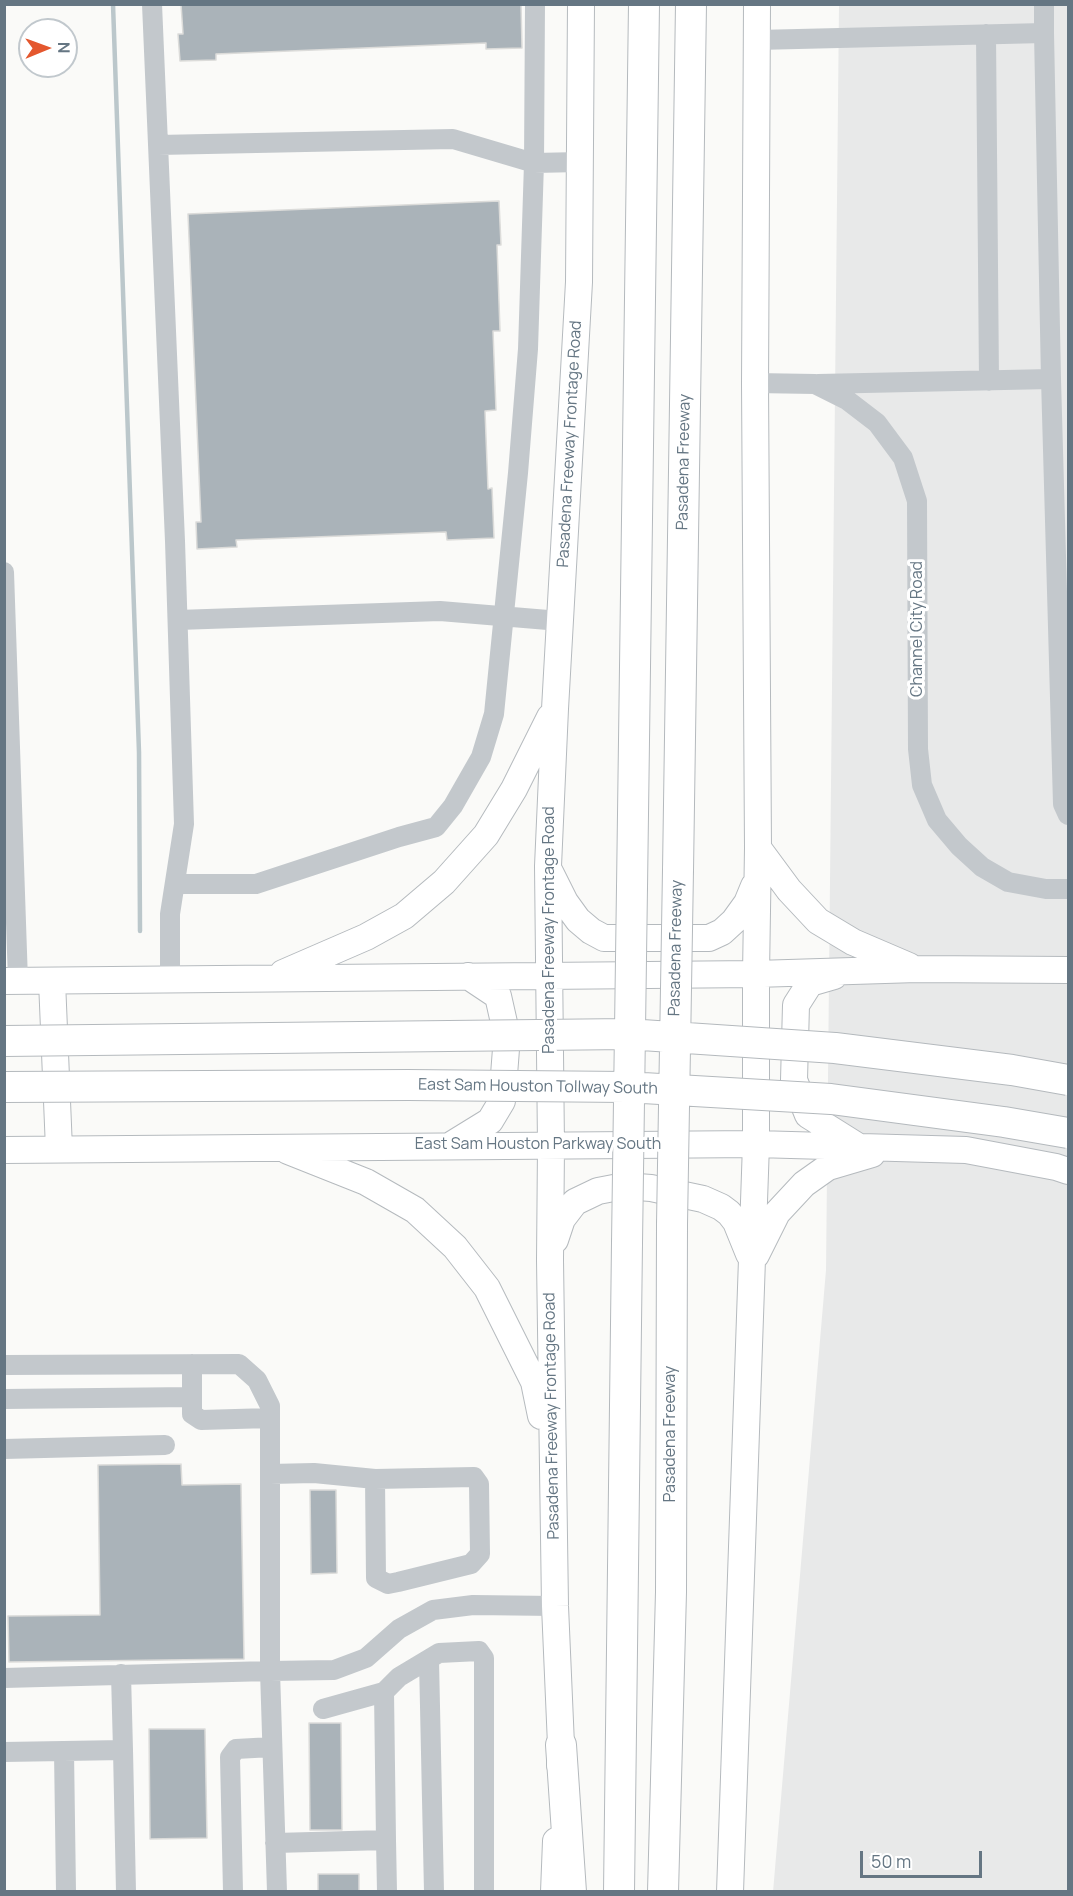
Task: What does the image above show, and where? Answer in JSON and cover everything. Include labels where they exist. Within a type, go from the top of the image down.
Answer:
[{"type":"highway","points":[[619,1892],[644,4]]},
{"type":"highway","name":"Pasadena Freeway","points":[[663,1892],[671,1592],[672,1224],[691,4]]},
{"type":"highway","points":[[4,1041],[627,1034],[835,1048],[1012,1070],[1068,1080]]},
{"type":"highway","name":"East Sam Houston Tollway South","points":[[4,1088],[396,1085],[626,1087],[831,1099],[1004,1122],[1068,1133]]},
{"type":"highway","points":[[671,1592],[677,1892]]},
{"type":"highway","points":[[561,1745],[571,1892]]},
{"type":"main road","name":"Pasadena Freeway Frontage Road","points":[[554,1892],[561,1745],[555,1606],[548,866],[579,282],[581,4]]},
{"type":"main road","points":[[730,1892],[756,1144],[757,4]]},
{"type":"main road","points":[[271,978],[366,937],[404,916],[444,882],[486,835],[514,789],[555,709]]},
{"type":"main road","points":[[758,848],[789,890],[818,921],[853,942],[917,969]]},
{"type":"main road","points":[[548,866],[565,902],[578,920],[604,938],[708,938],[722,932],[734,921],[747,903],[756,881]]},
{"type":"main road","points":[[11,981],[756,974],[917,969],[1068,970]]},
{"type":"main road","points":[[849,971],[810,983],[796,1005],[794,1080],[808,1115],[859,1147]]},
{"type":"main road","points":[[451,1145],[490,1121],[502,1101],[507,1036],[498,996],[468,976]]},
{"type":"main road","points":[[52,981],[58,1149]]},
{"type":"main road","name":"East Sam Houston Parkway South","points":[[4,1150],[277,1146],[756,1144],[966,1150],[1068,1171]]},
{"type":"main road","points":[[277,1146],[366,1182],[415,1210],[455,1247],[487,1288],[534,1382],[554,1483]]},
{"type":"main road","points":[[752,1263],[777,1213],[804,1184],[828,1167],[892,1148]]},
{"type":"main road","points":[[550,1260],[562,1219],[575,1202],[598,1191],[624,1186],[651,1188],[703,1199],[721,1207],[736,1222],[752,1263]]},
{"type":"street","points":[[152,4],[178,620],[184,824],[170,914],[170,980]]},
{"type":"street","points":[[175,884],[256,884],[436,827],[453,806],[482,757],[494,714],[528,349],[534,163],[535,4]]},
{"type":"street","points":[[1044,4],[1064,662],[1063,804],[1068,815]]},
{"type":"street","points":[[757,40],[1044,33]]},
{"type":"street","points":[[986,34],[989,381]]},
{"type":"street","points":[[158,145],[453,139],[534,163],[580,162]]},
{"type":"street","points":[[815,384],[989,381],[1056,371]]},
{"type":"street","name":"Channel City Road","points":[[755,383],[815,384],[847,400],[877,423],[903,458],[917,501],[918,749],[922,785],[937,820],[959,846],[982,867],[1008,882],[1046,889],[1068,889]]},
{"type":"street","points":[[4,572],[11,981]]},
{"type":"street","points":[[178,620],[440,611],[560,621]]},
{"type":"street","points":[[192,1364],[192,1414],[201,1420],[270,1418]]},
{"type":"street","points":[[4,1365],[239,1364],[257,1380],[270,1406],[270,1671],[277,1892]]},
{"type":"street","points":[[4,1400],[192,1397]]},
{"type":"street","points":[[4,1449],[165,1445]]},
{"type":"street","points":[[270,1474],[314,1473],[375,1479],[474,1477],[479,1484],[480,1554],[471,1564],[398,1582],[388,1584],[376,1578],[375,1479]]},
{"type":"street","points":[[4,1678],[334,1670],[366,1658],[399,1629],[433,1610],[473,1605],[555,1606]]},
{"type":"street","points":[[323,1709],[384,1692],[399,1677],[439,1653],[479,1651],[484,1658],[484,1892]]},
{"type":"street","points":[[429,1660],[435,1892]]},
{"type":"street","points":[[121,1674],[126,1892]]},
{"type":"street","points":[[384,1692],[387,1892]]},
{"type":"street","points":[[233,1892],[230,1757],[236,1749],[273,1747]]},
{"type":"street","points":[[4,1752],[123,1750]]},
{"type":"street","points":[[64,1751],[66,1892]]},
{"type":"street","points":[[275,1843],[386,1840]]},
{"type":"shaded area","points":[[839,5],[1068,5],[1068,1891],[773,1892],[826,1270]]},
{"type":"building","points":[[181,4],[521,4],[522,48],[486,49],[486,43],[216,54],[216,60],[180,61],[178,34],[183,34]]},
{"type":"building","points":[[499,201],[501,245],[497,245],[500,331],[493,331],[496,410],[485,411],[488,489],[492,488],[494,538],[447,540],[446,532],[236,540],[237,547],[197,549],[196,522],[201,522],[188,214]]},
{"type":"building","points":[[181,1464],[182,1485],[241,1484],[244,1659],[9,1662],[8,1616],[100,1615],[98,1465]]},
{"type":"building","points":[[310,1490],[336,1490],[337,1573],[311,1574]]},
{"type":"building","points":[[309,1723],[341,1723],[342,1830],[310,1830]]},
{"type":"building","points":[[149,1729],[205,1729],[207,1838],[150,1839]]},
{"type":"building","points":[[318,1874],[359,1874],[359,1892],[318,1892]]},
{"type":"waterway","points":[[113,4],[139,752],[140,931]]}]
